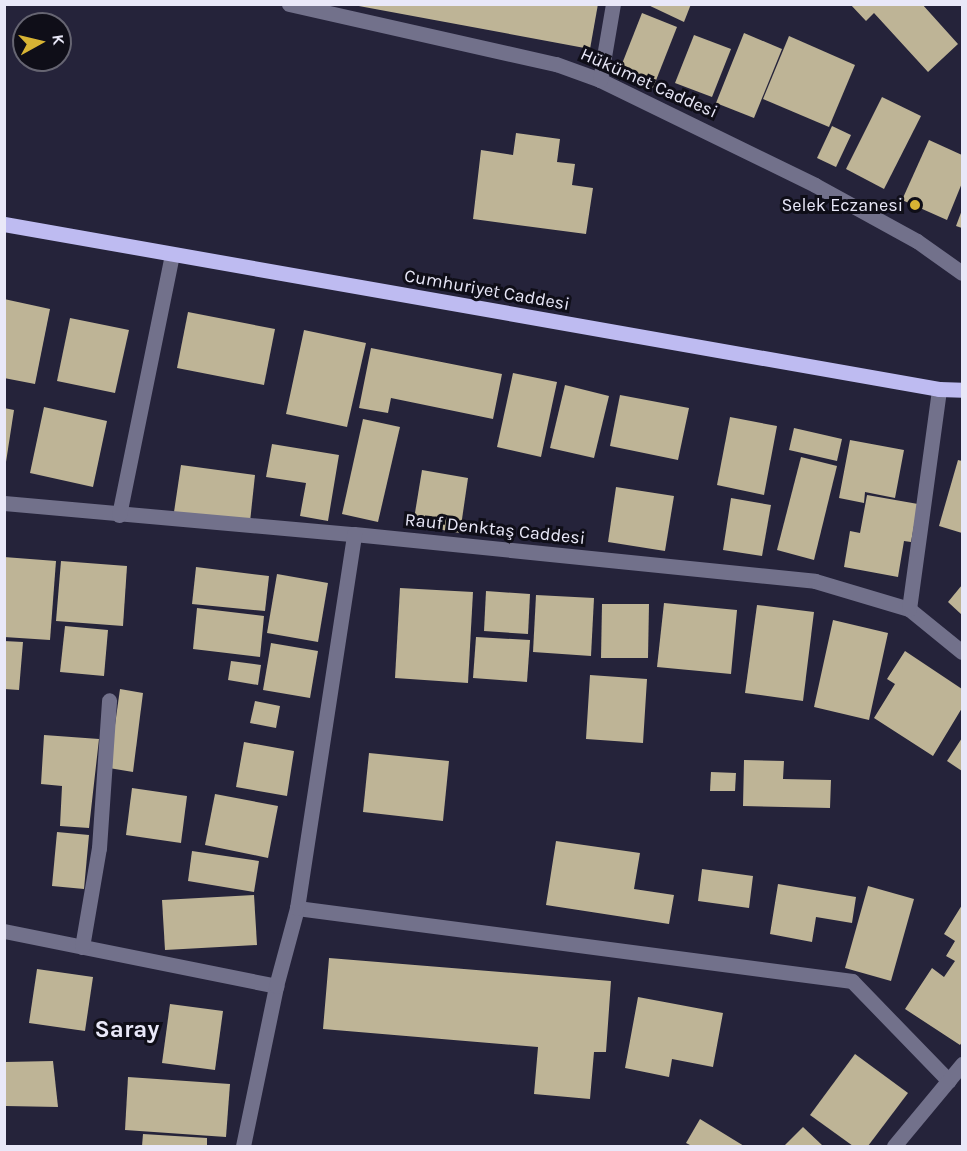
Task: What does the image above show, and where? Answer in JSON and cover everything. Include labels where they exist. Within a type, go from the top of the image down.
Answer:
[{"type":"main road","name":"Cumhuriyet Caddesi","points":[[4,224],[939,389],[963,390]]},
{"type":"street","name":"Hükümet Caddesi","points":[[289,4],[330,9],[556,64],[600,80],[815,185],[917,241],[963,273]]},
{"type":"street","points":[[600,80],[613,4]]},
{"type":"street","points":[[119,515],[172,255]]},
{"type":"street","points":[[909,609],[939,389]]},
{"type":"street","name":"Rauf Denktaş Caddesi","points":[[4,503],[119,515],[354,534],[814,581],[909,609],[963,652]]},
{"type":"street","points":[[243,1146],[276,986],[297,908],[354,534]]},
{"type":"street","points":[[82,946],[99,848],[109,700]]},
{"type":"street","points":[[297,908],[852,981],[949,1081]]},
{"type":"street","points":[[4,931],[276,986]]},
{"type":"street","points":[[894,1146],[963,1064]]},
{"type":"building","points":[[348,4],[598,4],[590,49]]},
{"type":"building","points":[[646,4],[691,4],[684,22]]},
{"type":"building","points":[[850,4],[922,4],[958,44],[928,72],[874,13],[866,21]]},
{"type":"building","points":[[642,13],[677,27],[653,88],[618,74]]},
{"type":"building","points":[[744,33],[782,49],[754,118],[716,103]]},
{"type":"building","points":[[694,35],[731,49],[712,97],[675,83]]},
{"type":"building","points":[[789,36],[855,65],[829,127],[763,99]]},
{"type":"building","points":[[882,97],[921,116],[884,189],[846,169]]},
{"type":"building","points":[[832,126],[851,135],[836,167],[817,158]]},
{"type":"building","points":[[516,133],[560,139],[557,162],[575,164],[572,185],[593,188],[586,234],[473,219],[481,150],[513,155]]},
{"type":"building","points":[[929,140],[962,155],[962,183],[947,220],[902,200]]},
{"type":"building","points":[[962,210],[962,228],[956,226]]},
{"type":"building","points":[[4,299],[50,309],[35,384],[4,378]]},
{"type":"building","points":[[188,312],[275,329],[264,385],[177,368]]},
{"type":"building","points":[[70,318],[129,330],[115,393],[57,381]]},
{"type":"building","points":[[304,330],[366,343],[347,427],[286,414]]},
{"type":"building","points":[[371,348],[502,374],[493,419],[391,398],[388,413],[359,408]]},
{"type":"building","points":[[513,373],[557,382],[541,457],[497,447]]},
{"type":"building","points":[[565,385],[609,396],[594,458],[550,448]]},
{"type":"building","points":[[620,395],[689,408],[678,460],[610,446]]},
{"type":"building","points":[[44,407],[107,421],[93,487],[30,473]]},
{"type":"building","points":[[4,408],[14,410],[6,462],[4,462]]},
{"type":"building","points":[[730,417],[777,426],[764,495],[717,485]]},
{"type":"building","points":[[363,419],[400,427],[378,522],[342,514]]},
{"type":"building","points":[[794,428],[842,439],[837,461],[789,450]]},
{"type":"building","points":[[850,440],[904,450],[895,498],[865,492],[864,503],[839,498]]},
{"type":"building","points":[[272,444],[339,455],[328,521],[300,516],[306,483],[266,477]]},
{"type":"building","points":[[801,457],[837,466],[814,560],[777,550]]},
{"type":"building","points":[[958,460],[962,461],[962,533],[939,526]]},
{"type":"building","points":[[181,465],[255,475],[250,522],[174,512]]},
{"type":"building","points":[[422,470],[468,478],[460,533],[413,525]]},
{"type":"building","points":[[616,487],[674,496],[665,551],[608,542]]},
{"type":"building","points":[[867,495],[918,504],[911,542],[904,541],[898,577],[844,567],[850,531],[860,533]]},
{"type":"building","points":[[731,498],[771,505],[762,556],[723,550]]},
{"type":"building","points":[[4,557],[56,561],[50,640],[4,637]]},
{"type":"building","points":[[61,561],[127,566],[123,626],[56,621]]},
{"type":"building","points":[[196,567],[269,576],[265,611],[192,604]]},
{"type":"building","points":[[277,574],[328,583],[318,642],[267,633]]},
{"type":"building","points":[[962,585],[962,615],[948,602]]},
{"type":"building","points":[[400,588],[473,592],[468,683],[395,678]]},
{"type":"building","points":[[486,591],[530,594],[528,634],[484,631]]},
{"type":"building","points":[[536,595],[594,598],[591,656],[533,652]]},
{"type":"building","points":[[664,603],[737,610],[731,674],[657,667]]},
{"type":"building","points":[[602,604],[649,604],[648,658],[601,658]]},
{"type":"building","points":[[757,605],[814,612],[803,701],[745,693]]},
{"type":"building","points":[[197,608],[264,616],[260,657],[193,649]]},
{"type":"building","points":[[833,620],[888,633],[869,720],[814,707]]},
{"type":"building","points":[[65,626],[108,630],[104,676],[60,672]]},
{"type":"building","points":[[476,637],[530,640],[527,682],[473,678]]},
{"type":"building","points":[[4,641],[23,642],[19,690],[4,689]]},
{"type":"building","points":[[271,643],[318,651],[310,698],[263,690]]},
{"type":"building","points":[[905,651],[962,689],[962,708],[933,756],[874,718],[895,684],[887,679]]},
{"type":"building","points":[[231,661],[261,665],[258,685],[228,680]]},
{"type":"building","points":[[590,675],[647,679],[643,743],[586,739]]},
{"type":"building","points":[[120,689],[143,693],[133,772],[109,768]]},
{"type":"building","points":[[255,701],[280,706],[276,728],[250,723]]},
{"type":"building","points":[[44,735],[99,739],[89,828],[60,826],[62,786],[41,784]]},
{"type":"building","points":[[962,738],[962,771],[947,761]]},
{"type":"building","points":[[244,742],[294,751],[287,796],[236,787]]},
{"type":"building","points":[[369,753],[449,761],[443,821],[363,812]]},
{"type":"building","points":[[744,760],[784,761],[783,779],[831,780],[830,808],[743,806]]},
{"type":"building","points":[[711,772],[736,773],[735,791],[710,791]]},
{"type":"building","points":[[132,788],[187,796],[181,843],[126,835]]},
{"type":"building","points":[[215,794],[278,806],[268,858],[205,845]]},
{"type":"building","points":[[57,832],[89,835],[84,889],[52,886]]},
{"type":"building","points":[[556,841],[640,853],[634,889],[674,895],[669,924],[546,905]]},
{"type":"building","points":[[192,851],[259,861],[254,892],[188,881]]},
{"type":"building","points":[[702,869],[753,876],[749,908],[698,901]]},
{"type":"building","points":[[778,884],[856,897],[852,923],[816,917],[812,942],[770,934]]},
{"type":"building","points":[[868,886],[914,899],[891,981],[845,968]]},
{"type":"building","points":[[254,895],[257,945],[165,950],[162,900]]},
{"type":"building","points":[[962,905],[962,1042],[960,1045],[905,1009],[932,968],[944,977],[955,961],[946,956],[955,941],[944,934]]},
{"type":"building","points":[[329,958],[611,981],[606,1052],[594,1052],[590,1099],[534,1094],[538,1047],[323,1029]]},
{"type":"building","points":[[37,969],[93,977],[85,1031],[29,1023]]},
{"type":"building","points":[[638,997],[723,1013],[713,1067],[672,1059],[669,1077],[625,1068]]},
{"type":"building","points":[[170,1004],[223,1011],[215,1070],[162,1063]]},
{"type":"building","points":[[855,1054],[908,1093],[868,1146],[853,1146],[810,1115]]},
{"type":"building","points":[[53,1061],[58,1107],[6,1106],[5,1062]]},
{"type":"building","points":[[128,1077],[230,1084],[226,1137],[125,1130]]},
{"type":"building","points":[[700,1119],[744,1146],[692,1146],[686,1143]]},
{"type":"building","points":[[803,1127],[823,1146],[784,1146]]},
{"type":"building","points":[[143,1134],[207,1138],[207,1146],[142,1146]]},
{"type":"place","name":"Selek Eczanesi","points":[[915,205]]},
{"type":"district","name":"Saray","points":[[127,1030]]}]
